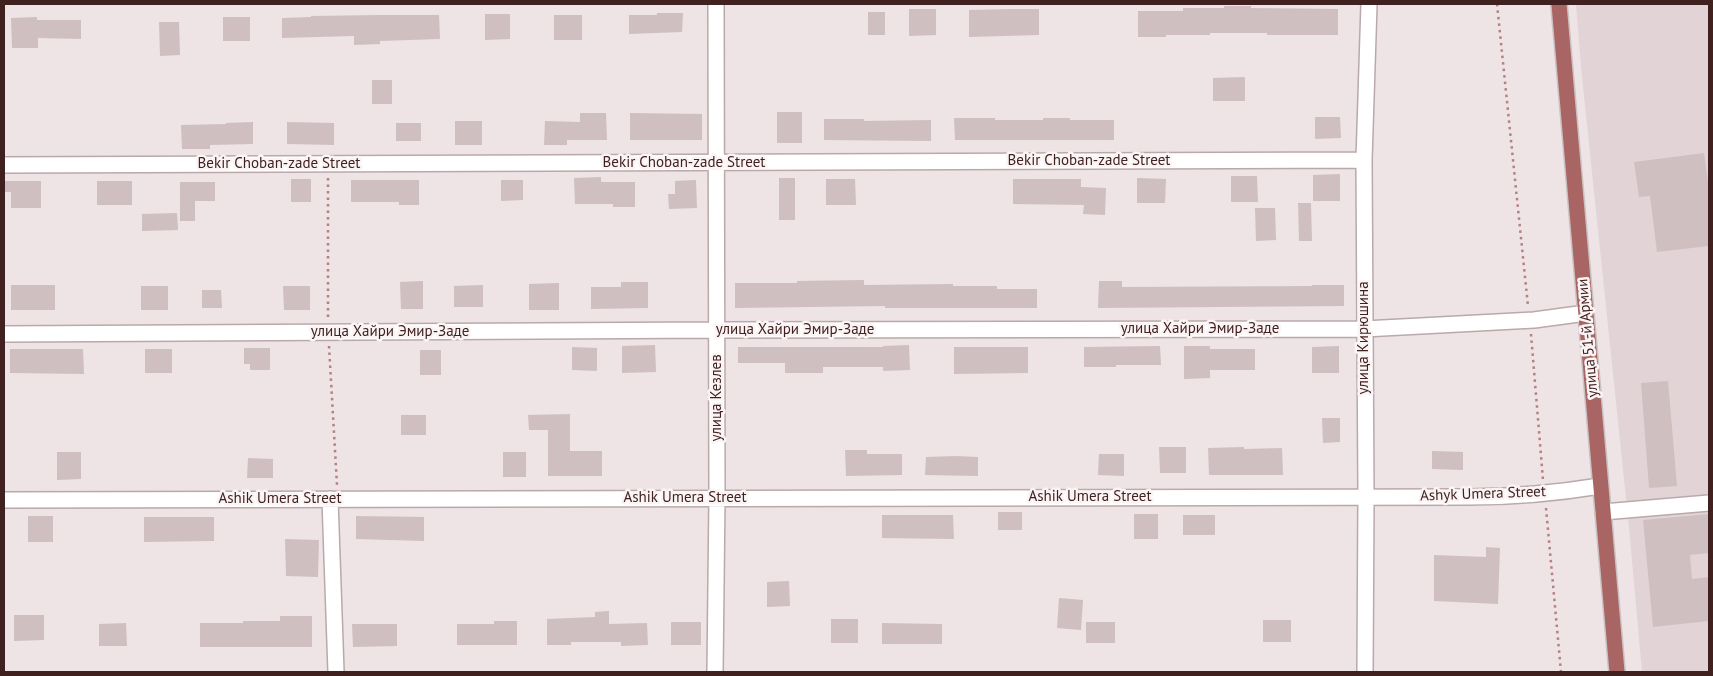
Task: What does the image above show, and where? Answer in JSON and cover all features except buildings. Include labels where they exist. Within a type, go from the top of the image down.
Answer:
[{"type":"main road","name":"улица 51-й Армии","points":[[1559,4],[1617,672]]},
{"type":"street","name":"улица Кезлев","points":[[715,672],[717,497],[716,4]]},
{"type":"street","name":"улица Кирюшина","points":[[1365,672],[1364,160],[1369,4]]},
{"type":"street","name":"Bekir Choban-zade Street","points":[[4,165],[1364,160]]},
{"type":"street","name":"улица Хайри Эмир-Заде","points":[[4,334],[1364,329],[1530,320],[1586,313]]},
{"type":"street","name":"Ashyk Umera Street","points":[[1366,496],[1497,497],[1600,486]]},
{"type":"street","name":"Ashik Umera Street","points":[[4,500],[1366,496]]},
{"type":"street","points":[[334,499],[336,672]]},
{"type":"street","points":[[1602,512],[1709,503]]},
{"type":"path","points":[[1497,4],[1530,320],[1561,672]]},
{"type":"path","points":[[328,164],[328,332],[334,499]]},
{"type":"shaded area","points":[[1576,4],[1709,4],[1709,672],[1642,672]]}]
